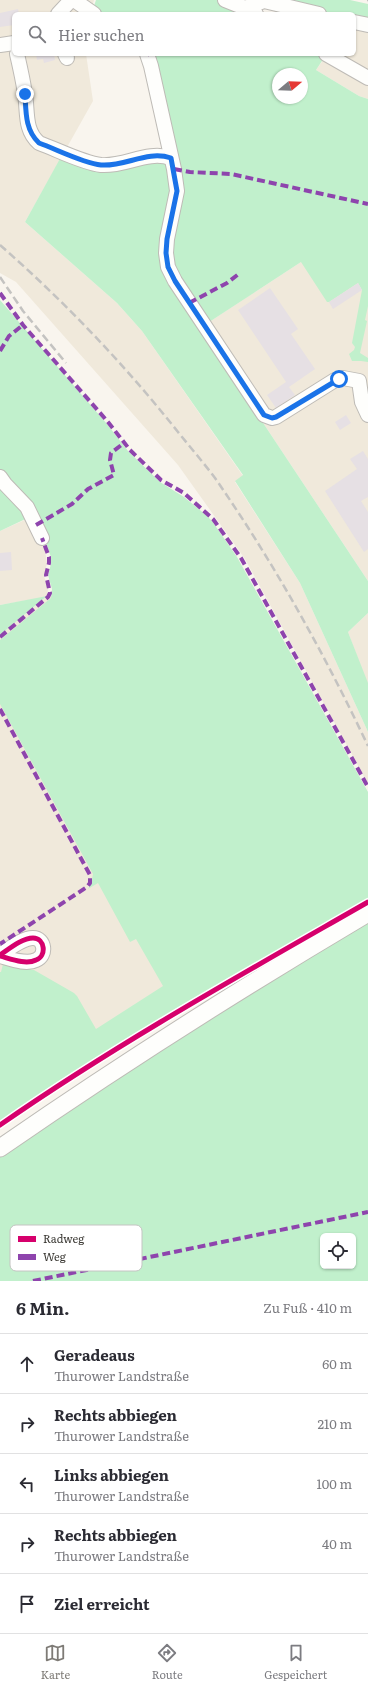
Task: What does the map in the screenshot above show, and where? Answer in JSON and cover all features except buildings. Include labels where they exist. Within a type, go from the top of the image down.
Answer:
[{"type":"main road","points":[[0,1148],[63,1104],[206,1011],[258,978],[368,913]]},
{"type":"street","points":[[60,12],[72,0],[91,12]]},
{"type":"street","points":[[225,0],[251,11],[264,1],[311,12]]},
{"type":"street","points":[[356,23],[368,26]]},
{"type":"street","points":[[0,45],[12,43]]},
{"type":"street","points":[[17,56],[25,94],[27,120],[34,138],[39,143],[91,163],[101,165],[114,164],[147,156],[158,155],[171,158]]},
{"type":"street","points":[[148,56],[177,191],[167,239],[166,253],[168,267],[175,281],[264,415],[272,418],[276,417],[335,380],[343,378],[359,381],[363,407],[368,415]]},
{"type":"street","points":[[330,56],[368,78]]},
{"type":"street","points":[[0,477],[27,507],[42,538]]},
{"type":"shaded area","points":[[0,0],[94,0],[91,12],[12,12],[12,56],[86,56],[93,101],[25,222],[117,303],[142,331],[243,476],[235,482],[300,583],[368,732],[368,784],[245,559],[178,465],[16,282],[0,273]]},
{"type":"shaded area","points":[[356,25],[368,28],[368,99],[359,96],[316,70],[324,59],[322,56],[356,56]]},
{"type":"shaded area","points":[[362,222],[368,223],[368,581],[200,328]]},
{"type":"shaded area","points":[[29,518],[45,551],[47,563],[44,576],[48,590],[47,596],[51,597],[70,582],[243,935],[0,1092],[0,635],[46,597],[0,605],[0,531]]},
{"type":"shaded area","points":[[368,613],[368,683],[367,683],[348,632]]},
{"type":"green space","points":[[96,0],[217,0],[248,12],[96,12],[93,9]]},
{"type":"green space","points":[[276,0],[350,0],[368,4],[368,23],[356,20],[356,12],[320,12],[280,3]]},
{"type":"green space","points":[[152,56],[322,56],[324,58],[316,70],[359,96],[368,99],[368,306],[365,320],[367,321],[360,353],[368,358],[368,362],[352,361],[349,354],[355,347],[352,343],[362,290],[358,283],[327,302],[301,262],[200,328],[368,581],[368,613],[348,632],[368,683],[368,732],[300,583],[235,481],[243,475],[142,331],[117,303],[25,222],[62,155],[90,165],[165,158]]},
{"type":"green space","points":[[0,300],[107,424],[128,451],[160,482],[184,497],[206,515],[212,521],[237,557],[368,792],[368,900],[181,1006],[135,1034],[0,1122],[0,972],[3,964],[34,970],[74,993],[96,1029],[163,986],[136,939],[130,942],[98,883],[88,889],[91,884],[93,874],[0,704],[0,640],[51,598],[52,589],[48,575],[51,557],[34,515],[0,531]]},
{"type":"green space","points":[[47,596],[0,635],[0,605]]},
{"type":"green space","points":[[368,919],[368,1281],[0,1281],[0,1155],[74,1104]]},
{"type":"railway","points":[[0,245],[71,311],[93,334],[137,382],[215,478],[258,543],[297,609],[334,677],[368,746]]},
{"type":"railway","points":[[0,277],[23,311],[66,363]]},
{"type":"marked path","points":[[174,169],[190,172],[231,174],[368,204]]},
{"type":"marked path","points":[[189,303],[227,283],[240,273]]},
{"type":"marked path","points":[[0,293],[23,325],[108,422],[130,450],[161,480],[184,493],[213,519],[241,558],[368,787]]},
{"type":"marked path","points":[[0,351],[9,336],[23,325]]},
{"type":"marked path","points":[[36,525],[72,504],[88,489],[114,475],[110,460],[111,453],[124,443]]},
{"type":"marked path","points":[[0,637],[48,597],[50,593],[46,575],[49,557],[42,538]]},
{"type":"marked path","points":[[0,709],[90,875],[90,883],[87,887],[0,944]]},
{"type":"marked path","points":[[142,1259],[368,1212]]},
{"type":"marked path","points":[[33,1281],[82,1271]]},
{"type":"cycle path","points":[[0,1125],[136,1037],[228,982],[368,902]]},
{"type":"cycle path","points":[[0,955],[16,944],[29,938],[40,941],[43,948],[40,958],[28,962],[0,956]]},
{"type":"route","points":[[25,94],[27,120],[34,138],[39,143],[91,163],[101,165],[114,164],[147,156],[158,155],[171,158],[177,191],[167,239],[166,253],[168,267],[175,281],[264,415],[268,418],[276,417],[335,380],[339,379]]}]
